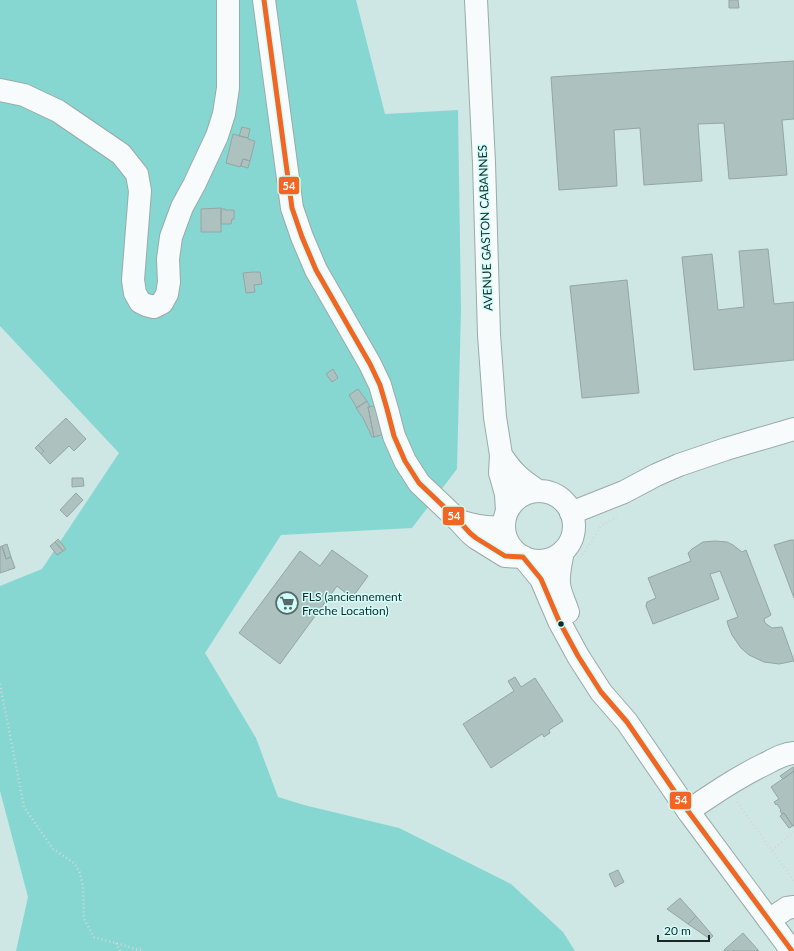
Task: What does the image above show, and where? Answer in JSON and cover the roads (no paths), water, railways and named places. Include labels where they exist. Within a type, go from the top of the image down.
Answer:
[{"type":"street","points":[[0,90],[24,95],[58,111],[121,154],[137,174],[140,191],[133,280],[135,293],[140,302],[146,306],[154,307],[162,303],[167,294],[169,282],[168,259],[171,237],[182,207],[217,136],[224,114],[228,88],[228,0]]},
{"type":"street","points":[[264,0],[292,208],[316,270],[380,385],[394,436],[405,461],[419,483],[470,533],[497,527],[512,503],[520,496],[528,492],[548,492],[558,496],[571,512],[574,523],[573,533],[569,543],[572,554]]},
{"type":"street","name":"AVENUE GASTON CABANNES","points":[[476,0],[484,162],[489,334],[495,416],[501,455],[500,473],[506,494],[497,527]]},
{"type":"street","points":[[571,512],[624,492],[679,465],[794,429]]},
{"type":"street","name":"AVENUE GASTON CABANNES","points":[[501,455],[511,470],[524,482],[538,491]]},
{"type":"street","points":[[497,527],[505,536],[509,544],[523,557],[541,579],[559,622],[578,656],[601,692],[627,722],[688,811],[792,951]]},
{"type":"street","points":[[523,557],[533,560],[544,560],[572,554]]},
{"type":"street","points":[[572,554],[560,567],[560,584],[563,599],[572,619],[611,687],[627,722]]},
{"type":"street","points":[[688,811],[757,768],[782,755],[794,753]]},
{"type":"street","points":[[769,920],[787,908],[794,907]]},
{"type":"place","name":"FLS (anciennement Freche Location)","points":[[287,603]]}]
